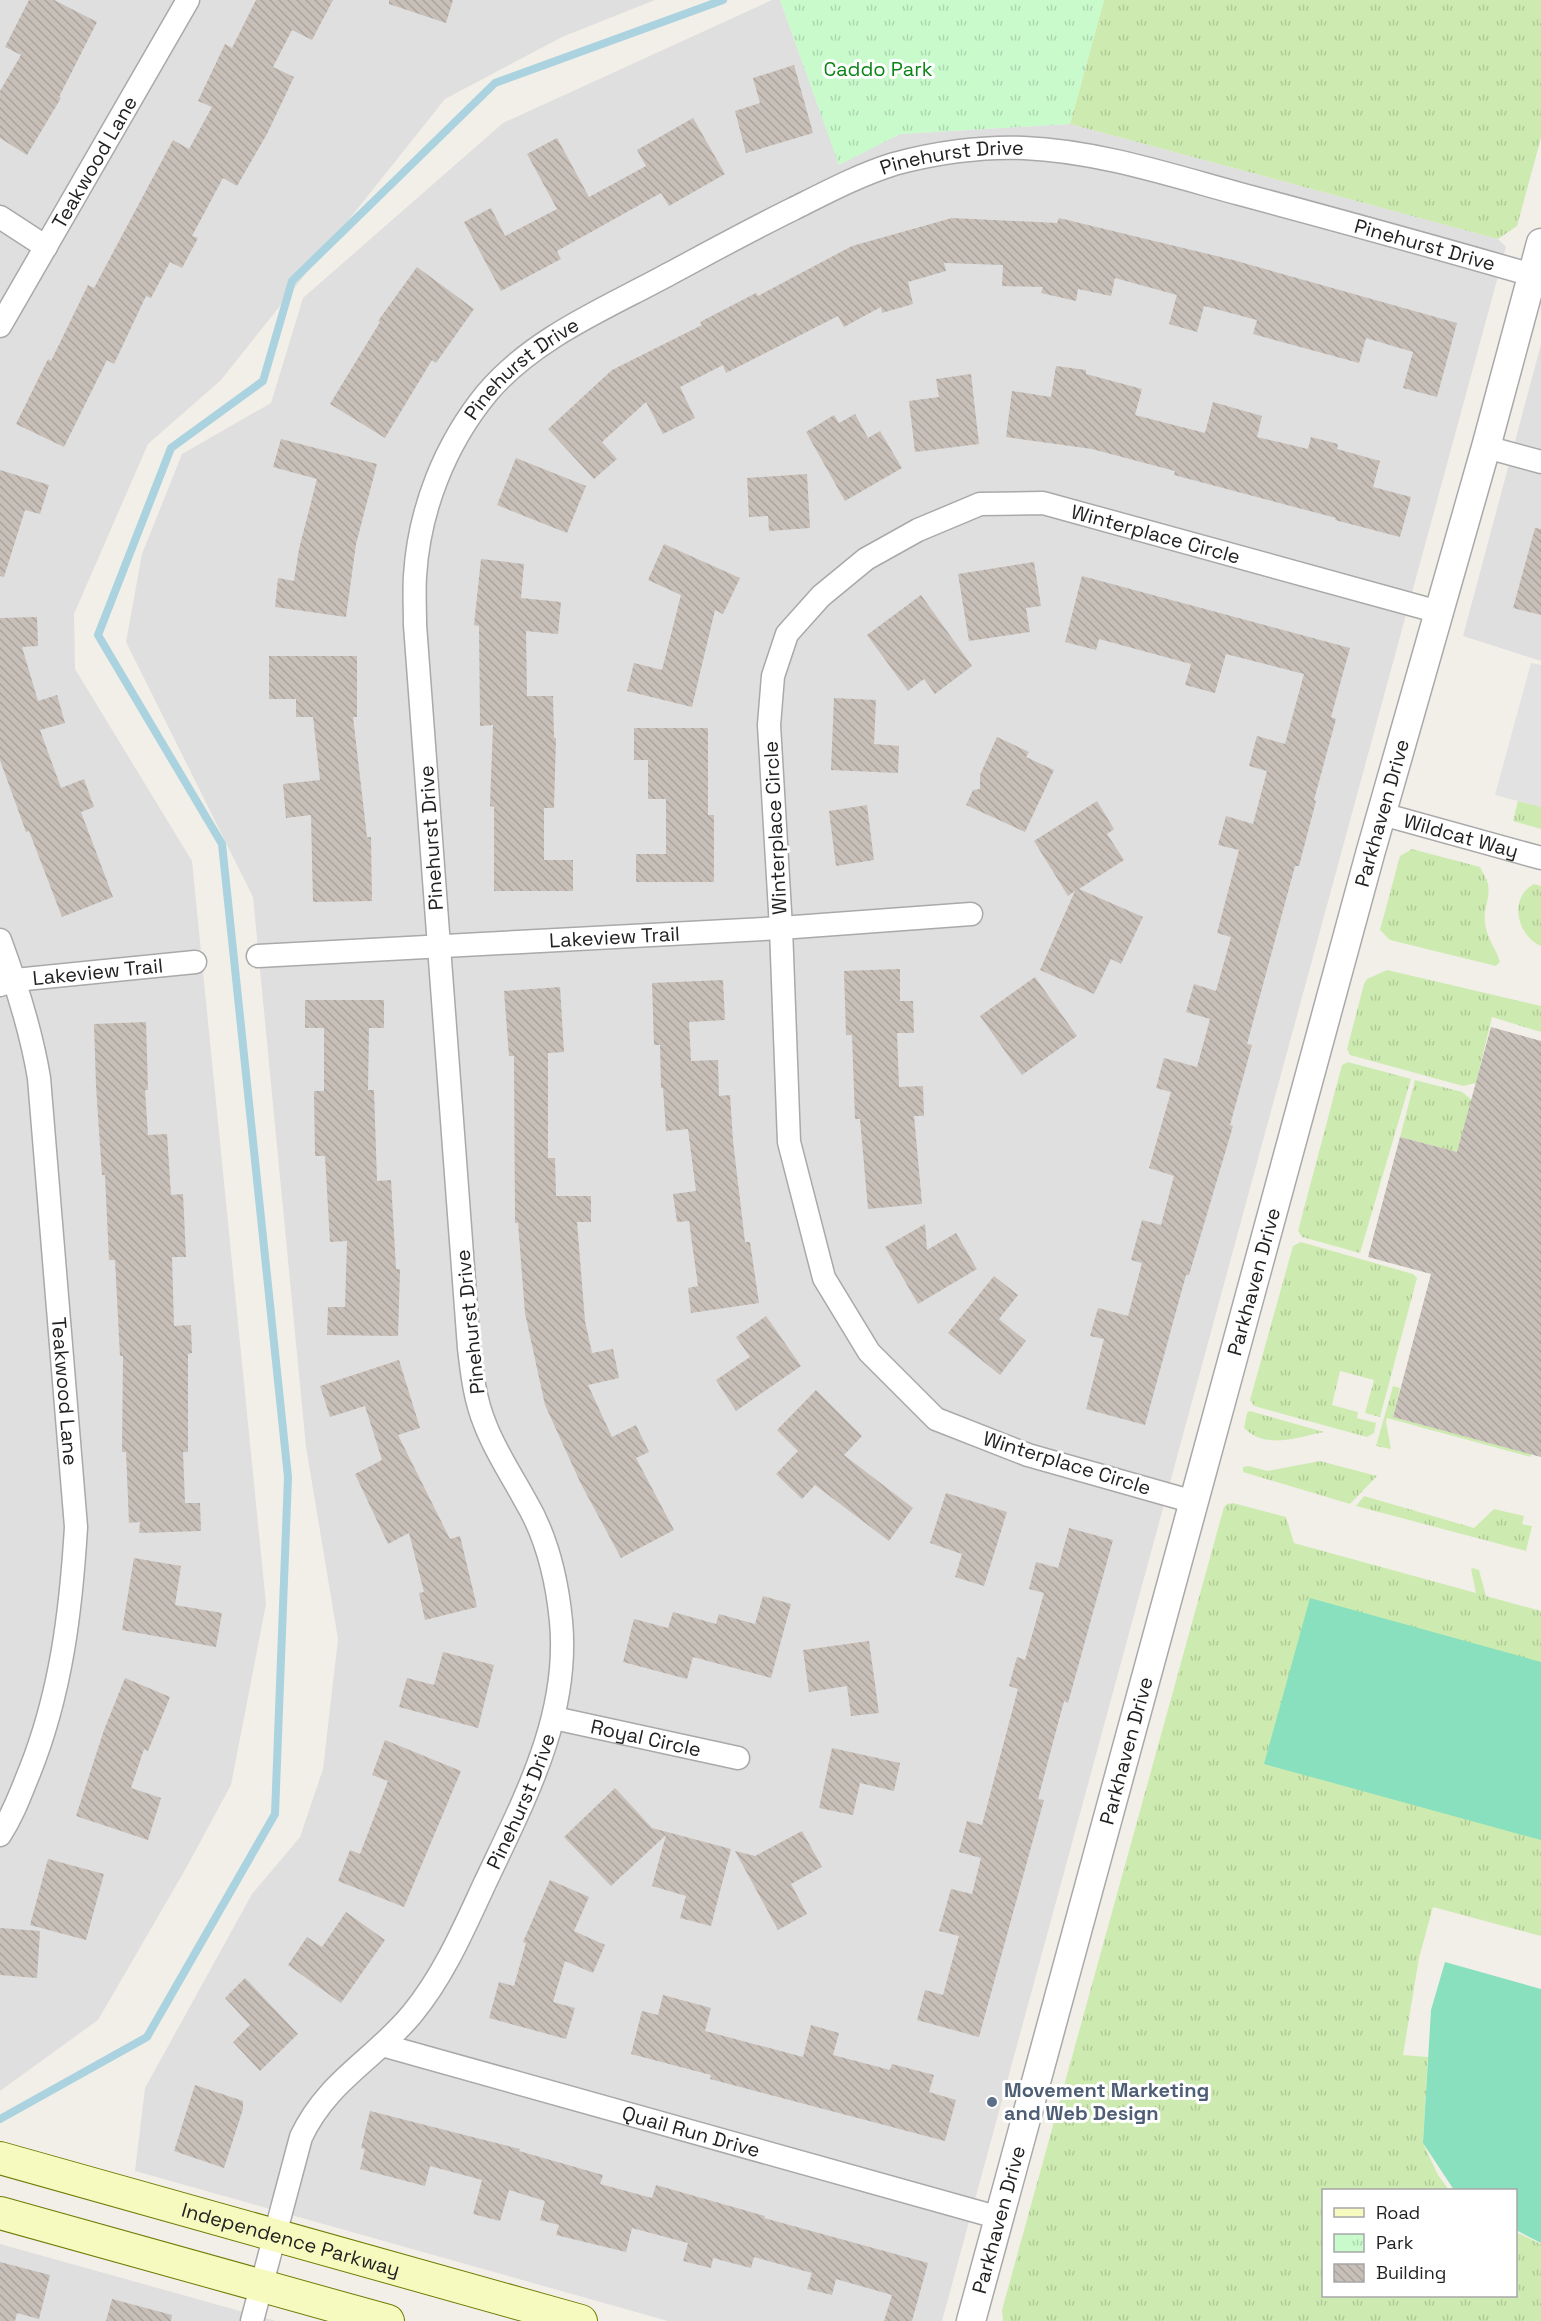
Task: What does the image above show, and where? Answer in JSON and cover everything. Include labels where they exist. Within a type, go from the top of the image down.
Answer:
[{"type":"main road","name":"Independence Parkway","points":[[0,2158],[580,2321]]},
{"type":"main road","points":[[0,2213],[388,2321]]},
{"type":"street","name":"Teakwood Lane","points":[[0,326],[188,0]]},
{"type":"street","name":"Pinehurst Drive","points":[[252,2321],[301,2137],[311,2115],[332,2090],[382,2045],[412,2014],[436,1980],[455,1947],[527,1793],[554,1718],[561,1676],[561,1622],[554,1579],[542,1537],[526,1501],[493,1445],[484,1421],[474,1387],[469,1348],[415,625],[415,575],[430,500],[445,458],[466,423],[488,392],[513,367],[565,331],[727,242],[857,177],[897,164],[942,154],[1024,148],[1082,154],[1162,173],[1532,275]]},
{"type":"street","points":[[0,217],[46,247]]},
{"type":"street","name":"Parkhaven Drive","points":[[971,2321],[1382,814],[1541,243]]},
{"type":"street","points":[[1486,447],[1541,462]]},
{"type":"street","name":"Winterplace Circle","points":[[1194,1502],[1028,1455],[936,1419],[869,1352],[824,1278],[789,1142],[781,928],[769,725],[776,665],[787,634],[820,596],[866,559],[918,530],[980,504],[1043,503],[1440,612]]},
{"type":"street","name":"Wildcat Way","points":[[1382,814],[1541,858]]},
{"type":"street","name":"Lakeview Trail","points":[[258,956],[781,928],[971,914]]},
{"type":"street","name":"Teakwood Lane","points":[[0,940],[8,983],[32,1037],[39,1078],[76,1527],[73,1588],[59,1680],[41,1742],[11,1817],[0,1835]]},
{"type":"street","name":"Lakeview Trail","points":[[8,983],[195,962]]},
{"type":"street","name":"Royal Circle","points":[[554,1718],[738,1758]]},
{"type":"street","name":"Quail Run Drive","points":[[382,2045],[1000,2218]]},
{"type":"shaded area","points":[[0,0],[655,0],[562,37],[445,99],[221,380],[148,444],[74,614],[75,669],[192,861],[266,1604],[231,1785],[185,1870],[98,2020],[0,2091]]},
{"type":"shaded area","points":[[772,0],[780,0],[839,164],[900,134],[1070,124],[1498,239],[1506,247],[942,2321],[668,2321],[135,2171],[145,2088],[252,1894],[300,1837],[323,1769],[338,1639],[306,1447],[253,897],[126,642],[142,554],[182,454],[271,403],[303,298],[503,123]]},
{"type":"shaded area","points":[[1541,344],[1541,661],[1463,636]]},
{"type":"shaded area","points":[[1531,663],[1541,665],[1541,807],[1495,795]]},
{"type":"shaded area","points":[[0,2244],[276,2321],[0,2321]]},
{"type":"green space","name":"Caddo Park","points":[[780,0],[1104,0],[1070,124],[900,134],[839,165]]},
{"type":"green space","points":[[1104,0],[1541,0],[1541,138],[1517,226],[1498,239],[1070,124]]},
{"type":"green space","points":[[1518,801],[1541,807],[1541,829],[1513,821]]},
{"type":"green space","points":[[1412,849],[1480,867],[1488,884],[1485,922],[1487,933],[1500,962],[1496,966],[1390,940],[1380,930],[1400,856]]},
{"type":"green space","points":[[1534,884],[1541,886],[1541,946],[1526,934],[1519,916],[1518,907],[1521,898]]},
{"type":"green space","points":[[1387,970],[1541,1006],[1541,1032],[1492,1017],[1476,1083],[1463,1086],[1350,1055],[1347,1049],[1364,984],[1367,979]]},
{"type":"green space","points":[[1348,1062],[1411,1079],[1360,1253],[1302,1237],[1298,1231],[1342,1065]]},
{"type":"green space","points":[[1415,1080],[1462,1092],[1472,1100],[1457,1152],[1400,1137]]},
{"type":"green space","points":[[1301,1242],[1413,1274],[1417,1278],[1380,1417],[1365,1413],[1374,1380],[1340,1371],[1332,1405],[1358,1412],[1357,1418],[1376,1423],[1374,1433],[1367,1437],[1254,1406],[1250,1400],[1293,1246]]},
{"type":"green space","points":[[1393,1386],[1400,1388],[1393,1417],[1531,1454],[1531,1457],[1387,1418],[1391,1449],[1376,1446]]},
{"type":"green space","points":[[1250,1411],[1324,1432],[1293,1439],[1262,1439],[1244,1428],[1247,1413]]},
{"type":"green space","points":[[1320,1461],[1377,1476],[1350,1504],[1243,1472],[1243,1467],[1248,1466],[1268,1471]]},
{"type":"green space","points":[[1364,1496],[1474,1528],[1494,1509],[1524,1516],[1522,1524],[1532,1526],[1526,1551],[1356,1506]]},
{"type":"green space","points":[[1233,1503],[1286,1517],[1294,1543],[1476,1593],[1471,1569],[1479,1570],[1486,1596],[1541,1611],[1541,1936],[1433,1907],[1419,1958],[1403,2055],[1428,2057],[1423,2143],[1438,2175],[1448,2189],[1322,2189],[1322,2297],[1517,2297],[1517,2232],[1541,2244],[1541,2321],[1003,2321],[1002,2310],[1224,1507]]},
{"type":"green space","points":[[1310,1598],[1541,1662],[1541,1840],[1264,1764]]},
{"type":"green space","points":[[1445,1962],[1541,1989],[1541,2243],[1517,2231],[1517,2189],[1453,2189],[1423,2143],[1431,2010]]},
{"type":"building","points":[[29,0],[54,0],[97,22],[59,97],[61,98],[27,155],[0,138],[0,91],[21,55],[5,47]]},
{"type":"building","points":[[256,0],[333,0],[312,40],[292,30],[273,67],[294,77],[267,134],[237,186],[223,178],[192,236],[198,238],[182,268],[170,262],[151,298],[146,296],[114,364],[107,360],[64,447],[16,424],[48,359],[51,361],[88,285],[94,288],[173,140],[189,149],[212,107],[198,101],[225,44],[232,48]]},
{"type":"building","points":[[389,0],[453,0],[446,23],[389,4]]},
{"type":"building","points":[[794,65],[813,133],[746,153],[735,111],[760,103],[753,78]]},
{"type":"building","points":[[693,118],[725,174],[669,206],[661,193],[557,251],[561,259],[501,291],[464,222],[491,208],[505,236],[557,209],[527,154],[557,138],[589,197],[646,166],[637,150]]},
{"type":"building","points":[[952,218],[1057,223],[1059,218],[1233,260],[1457,323],[1437,397],[1403,388],[1413,352],[1366,338],[1359,363],[1253,334],[1257,320],[1204,306],[1197,332],[1169,324],[1177,295],[1115,278],[1111,296],[1078,289],[1076,301],[1041,293],[1043,287],[1002,286],[1003,265],[944,263],[946,271],[908,282],[913,304],[882,313],[881,307],[844,327],[838,316],[726,373],[723,365],[680,387],[695,418],[663,434],[646,402],[602,442],[617,459],[594,479],[548,429],[612,370],[702,325],[700,322],[756,293],[758,296],[852,246]]},
{"type":"building","points":[[417,267],[474,309],[436,363],[432,360],[385,438],[330,404],[380,322],[378,321]]},
{"type":"building","points":[[1056,366],[1086,370],[1086,374],[1142,389],[1135,415],[1205,433],[1213,402],[1262,416],[1257,437],[1308,449],[1311,437],[1338,444],[1337,449],[1380,461],[1373,487],[1411,497],[1400,537],[1174,475],[1175,471],[1092,449],[1006,437],[1012,391],[1051,397]]},
{"type":"building","points":[[971,374],[979,444],[915,452],[909,401],[939,397],[936,379]]},
{"type":"building","points":[[855,414],[868,438],[880,431],[902,468],[845,501],[806,432],[834,415],[839,423]]},
{"type":"building","points":[[281,439],[377,464],[356,544],[346,617],[275,607],[278,578],[294,581],[299,549],[317,479],[273,467]]},
{"type":"building","points":[[516,458],[586,486],[567,533],[497,505]]},
{"type":"building","points":[[0,470],[49,485],[40,514],[25,510],[4,577],[0,576]]},
{"type":"building","points":[[807,474],[810,528],[769,531],[768,516],[749,517],[747,478]]},
{"type":"building","points":[[1535,528],[1541,529],[1541,615],[1513,608]]},
{"type":"building","points":[[664,544],[740,578],[723,614],[715,610],[692,707],[627,691],[634,663],[662,670],[681,595],[648,580]]},
{"type":"building","points":[[481,559],[524,564],[521,598],[561,602],[558,634],[526,631],[527,696],[553,696],[554,738],[556,738],[554,808],[544,808],[544,860],[573,860],[573,891],[494,891],[494,807],[490,806],[493,725],[480,726],[479,626],[474,625]]},
{"type":"building","points":[[1034,562],[1041,606],[1026,608],[1030,632],[969,641],[958,574]]},
{"type":"building","points":[[1082,576],[1350,648],[1331,717],[1336,719],[1314,800],[1316,801],[1299,866],[1295,866],[1247,1044],[1252,1045],[1230,1125],[1233,1126],[1189,1275],[1186,1275],[1145,1425],[1086,1409],[1104,1339],[1090,1336],[1098,1308],[1128,1316],[1142,1263],[1131,1260],[1142,1220],[1161,1225],[1174,1176],[1149,1168],[1171,1092],[1156,1088],[1164,1058],[1197,1067],[1210,1019],[1186,1012],[1194,984],[1216,991],[1231,937],[1217,933],[1239,850],[1218,845],[1226,816],[1253,824],[1267,771],[1249,766],[1257,736],[1285,744],[1304,674],[1226,654],[1215,693],[1185,685],[1191,664],[1099,639],[1096,650],[1065,642]]},
{"type":"building","points":[[921,595],[972,666],[935,694],[924,679],[908,691],[867,635]]},
{"type":"building","points":[[37,617],[38,646],[22,647],[38,701],[57,695],[65,723],[40,730],[61,788],[84,779],[94,807],[81,812],[113,897],[62,917],[29,831],[26,832],[0,760],[0,618]]},
{"type":"building","points":[[269,656],[357,656],[357,717],[353,717],[367,837],[371,837],[372,901],[313,902],[311,815],[286,818],[283,784],[320,780],[313,717],[296,717],[296,699],[269,699]]},
{"type":"building","points":[[834,698],[876,700],[874,744],[899,746],[898,773],[831,770]]},
{"type":"building","points":[[634,728],[708,728],[708,815],[714,815],[714,882],[636,882],[636,854],[666,854],[666,799],[648,799],[648,760],[634,760]]},
{"type":"building","points":[[997,737],[1029,752],[1026,757],[1054,770],[1025,832],[966,805],[973,790],[980,789],[980,775]]},
{"type":"building","points":[[1097,801],[1114,829],[1107,834],[1124,860],[1079,889],[1143,917],[1121,964],[1111,959],[1094,994],[1040,970],[1075,891],[1068,896],[1034,841]]},
{"type":"building","points":[[867,805],[874,860],[836,866],[829,811]]},
{"type":"building","points":[[900,969],[900,1001],[913,1001],[914,1033],[897,1033],[899,1087],[923,1086],[924,1116],[914,1116],[922,1204],[868,1209],[860,1119],[855,1119],[852,1035],[846,1035],[844,971]]},
{"type":"building","points":[[1035,977],[1077,1036],[1022,1075],[980,1016]]},
{"type":"building","points":[[723,980],[725,1020],[689,1022],[691,1061],[718,1060],[719,1096],[730,1095],[745,1242],[750,1242],[759,1303],[691,1313],[688,1288],[698,1286],[689,1221],[677,1222],[673,1194],[696,1191],[688,1129],[666,1131],[663,1088],[661,1088],[660,1045],[654,1045],[652,983]]},
{"type":"building","points":[[560,987],[564,1052],[548,1053],[548,1158],[555,1158],[556,1196],[591,1196],[591,1222],[577,1222],[585,1321],[592,1353],[613,1349],[619,1378],[588,1385],[612,1437],[636,1425],[649,1452],[636,1458],[674,1530],[621,1558],[581,1484],[545,1405],[525,1313],[518,1223],[515,1223],[514,1056],[509,1056],[504,991]]},
{"type":"building","points":[[305,1000],[384,1000],[384,1028],[369,1028],[368,1090],[374,1090],[377,1181],[391,1180],[396,1269],[400,1269],[398,1336],[327,1335],[328,1307],[345,1307],[347,1241],[330,1242],[325,1156],[315,1156],[314,1091],[324,1091],[324,1028],[305,1028]]},
{"type":"building","points":[[146,1022],[148,1090],[145,1090],[148,1135],[167,1134],[171,1195],[183,1194],[186,1257],[172,1257],[174,1326],[191,1325],[192,1353],[188,1354],[188,1452],[183,1452],[185,1503],[200,1503],[201,1531],[139,1533],[140,1522],[129,1523],[126,1452],[122,1452],[123,1356],[120,1356],[115,1260],[109,1260],[105,1175],[102,1175],[96,1086],[94,1024]]},
{"type":"building","points":[[1491,1027],[1541,1041],[1541,1457],[1393,1417],[1431,1274],[1368,1257],[1400,1137],[1457,1152]]},
{"type":"building","points":[[925,1224],[927,1250],[956,1233],[977,1269],[918,1304],[885,1247]]},
{"type":"building","points":[[994,1276],[1018,1295],[999,1319],[1026,1341],[1000,1375],[948,1333]]},
{"type":"building","points":[[766,1316],[801,1366],[736,1411],[716,1380],[750,1357],[736,1337]]},
{"type":"building","points":[[399,1360],[420,1428],[398,1435],[450,1539],[460,1536],[477,1607],[425,1620],[419,1593],[424,1592],[409,1533],[388,1544],[355,1474],[382,1460],[365,1406],[330,1417],[320,1386]]},
{"type":"building","points":[[816,1390],[862,1436],[844,1455],[913,1508],[889,1541],[815,1485],[802,1499],[776,1474],[798,1451],[777,1430]]},
{"type":"building","points":[[946,1493],[1007,1512],[984,1586],[955,1577],[962,1554],[930,1543]]},
{"type":"building","points":[[1069,1528],[1113,1540],[1068,1703],[1064,1701],[1038,1799],[1044,1800],[979,2037],[917,2020],[925,1990],[943,1995],[959,1936],[939,1931],[951,1889],[972,1894],[981,1858],[959,1852],[967,1821],[982,1825],[1018,1689],[1009,1686],[1017,1657],[1025,1660],[1044,1593],[1029,1589],[1036,1562],[1058,1568]]},
{"type":"building","points":[[134,1558],[181,1566],[175,1605],[222,1613],[216,1647],[122,1630]]},
{"type":"building","points":[[763,1596],[791,1604],[771,1678],[693,1657],[687,1679],[623,1662],[634,1619],[668,1628],[673,1612],[716,1624],[719,1614],[755,1624]]},
{"type":"building","points":[[869,1641],[879,1713],[851,1716],[847,1686],[809,1692],[803,1650]]},
{"type":"building","points":[[443,1652],[494,1665],[478,1728],[399,1707],[407,1678],[434,1685]]},
{"type":"building","points":[[125,1678],[170,1697],[148,1751],[144,1749],[131,1788],[161,1798],[148,1840],[76,1816],[104,1730]]},
{"type":"building","points":[[385,1740],[461,1771],[404,1907],[338,1881],[350,1850],[360,1854],[388,1781],[372,1775]]},
{"type":"building","points":[[832,1748],[900,1763],[894,1791],[860,1783],[853,1815],[819,1808]]},
{"type":"building","points":[[615,1788],[652,1828],[731,1849],[711,1926],[680,1918],[686,1896],[652,1886],[666,1835],[611,1886],[564,1837]]},
{"type":"building","points":[[802,1831],[822,1867],[791,1884],[807,1914],[778,1930],[735,1851],[755,1856]]},
{"type":"building","points":[[48,1859],[104,1874],[86,1940],[30,1925]]},
{"type":"building","points":[[550,1880],[589,1897],[574,1931],[605,1945],[593,1973],[565,1961],[553,2002],[575,2008],[566,2039],[489,2018],[499,1982],[514,1986],[526,1943],[523,1942]]},
{"type":"building","points":[[346,1912],[385,1940],[341,2003],[288,1965],[307,1937],[322,1947]]},
{"type":"building","points":[[0,1928],[40,1931],[37,1978],[0,1975]]},
{"type":"building","points":[[245,1978],[298,2034],[260,2071],[233,2042],[250,2025],[225,1998]]},
{"type":"building","points":[[663,1995],[711,2008],[705,2031],[803,2057],[811,2025],[839,2033],[833,2055],[890,2070],[892,2064],[934,2075],[929,2092],[956,2100],[945,2141],[710,2079],[711,2075],[631,2054],[642,2011],[658,2015]]},
{"type":"building","points":[[195,2085],[243,2101],[243,2109],[224,2168],[174,2151]]},
{"type":"building","points":[[370,2111],[520,2149],[519,2151],[603,2175],[600,2184],[652,2198],[656,2185],[765,2216],[764,2218],[928,2263],[912,2321],[884,2321],[892,2295],[836,2279],[832,2295],[807,2289],[812,2273],[754,2257],[751,2268],[713,2258],[711,2268],[683,2261],[688,2243],[632,2228],[626,2252],[556,2235],[559,2225],[540,2220],[545,2201],[509,2190],[500,2221],[473,2214],[482,2180],[430,2166],[425,2186],[360,2169],[365,2149],[361,2148]]},
{"type":"building","points":[[0,2262],[50,2275],[39,2319],[17,2313],[15,2321],[0,2321]]},
{"type":"building","points":[[112,2299],[172,2315],[171,2321],[106,2321]]},
{"type":"waterway","points":[[0,2119],[147,2037],[275,1814],[288,1477],[222,844],[98,635],[171,448],[263,381],[292,281],[495,83],[723,0]]},
{"type":"place","name":"Movement Marketing and Web Design","points":[[992,2102]]}]
